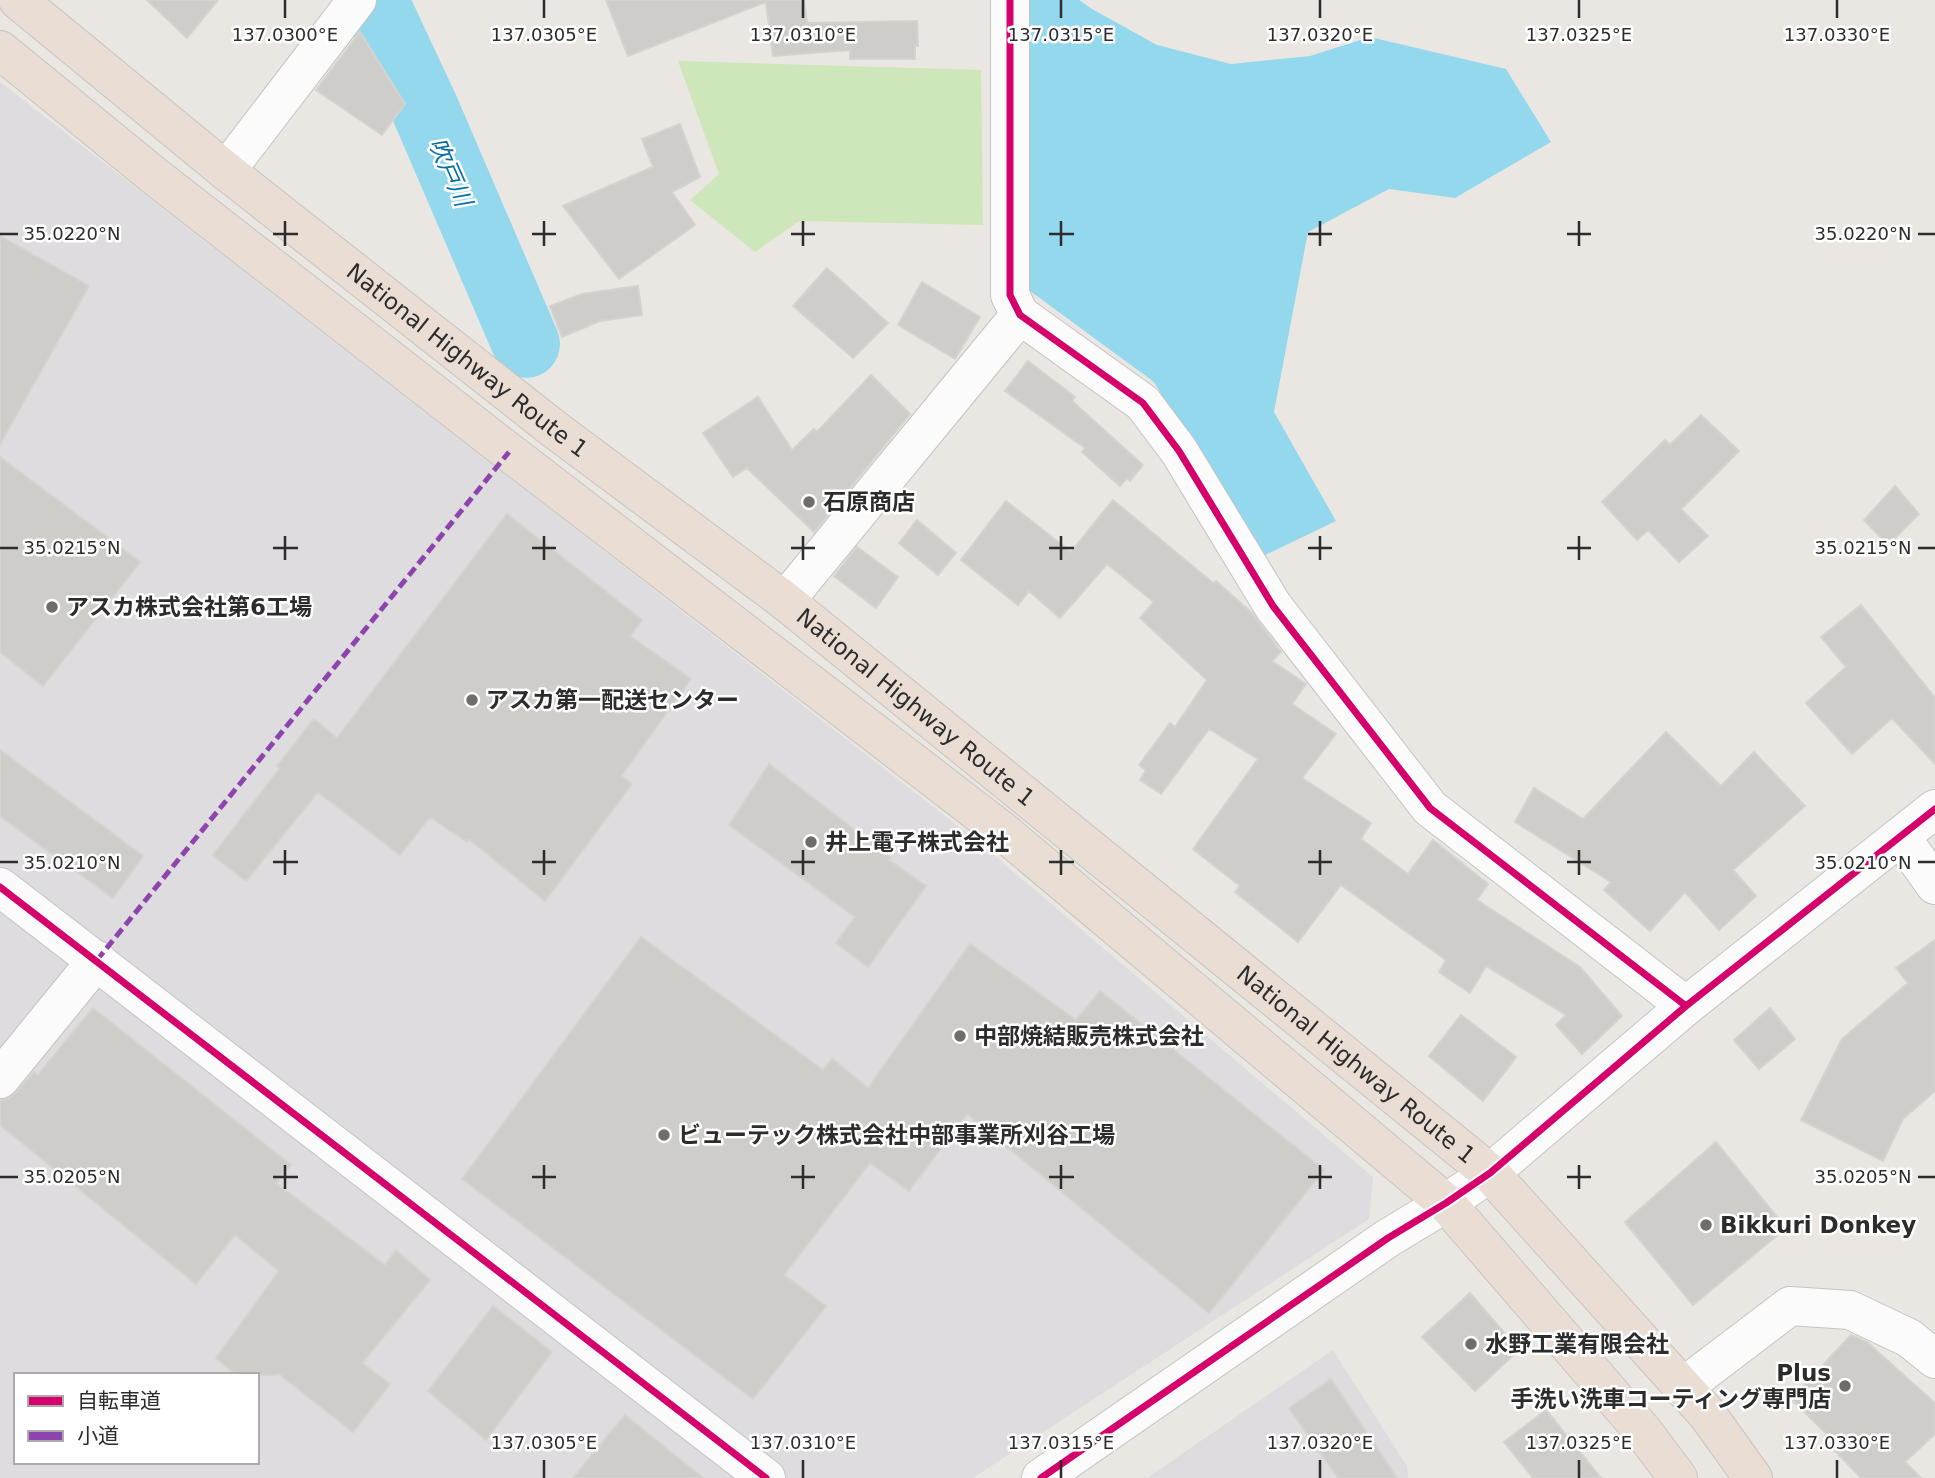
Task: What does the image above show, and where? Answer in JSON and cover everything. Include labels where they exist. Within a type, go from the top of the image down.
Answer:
[{"type":"highway","name":"National Highway Route 1","points":[[18,0],[226,171],[554,429],[785,601],[1490,1173],[1707,1414],[1753,1478]]},
{"type":"highway","name":"National Highway Route 1","points":[[0,50],[190,204],[1002,830],[1446,1203],[1642,1430],[1678,1478]]},
{"type":"street","points":[[226,171],[356,0]]},
{"type":"street","points":[[1010,0],[1010,295],[1020,315],[1143,403],[1179,451],[1273,607],[1430,808],[1686,1006]]},
{"type":"street","points":[[785,601],[1020,315]]},
{"type":"street","points":[[1041,1478],[1388,1238],[1490,1173],[1686,1006],[1935,809]]},
{"type":"street","points":[[1901,837],[1935,885]]},
{"type":"street","points":[[0,887],[766,1478]]},
{"type":"street","points":[[0,1079],[97,960]]},
{"type":"street","points":[[1682,1388],[1790,1306],[1850,1310],[1909,1339],[1935,1359]]},
{"type":"shaded area","points":[[0,82],[976,840],[1373,1177],[1369,1219],[973,1478],[0,1478]]},
{"type":"shaded area","points":[[1333,1350],[1407,1466],[1408,1478],[1147,1478]]},
{"type":"green space","points":[[678,61],[981,70],[983,225],[799,221],[755,252],[690,200],[719,174]]},
{"type":"water","points":[[1024,0],[1079,0],[1157,45],[1231,64],[1310,56],[1370,37],[1506,69],[1551,142],[1455,198],[1389,189],[1308,232],[1274,412],[1336,521],[1259,558],[1154,382],[1026,288]]},
{"type":"building","points":[[147,0],[218,0],[187,38]]},
{"type":"building","points":[[606,0],[804,0],[807,23],[917,21],[918,46],[915,46],[915,59],[850,59],[850,50],[773,56],[766,2],[628,56]]},
{"type":"building","points":[[360,32],[405,104],[382,135],[316,90]]},
{"type":"building","points":[[680,124],[700,177],[672,192],[695,225],[619,279],[563,206],[653,167],[642,139]]},
{"type":"building","points":[[0,236],[89,286],[0,444]]},
{"type":"building","points":[[827,268],[888,323],[853,358],[793,306]]},
{"type":"building","points":[[922,282],[980,317],[955,359],[898,325]]},
{"type":"building","points":[[638,286],[642,315],[600,321],[562,337],[550,306],[582,294]]},
{"type":"building","points":[[1028,361],[1075,397],[1072,401],[1143,465],[1130,481],[1127,478],[1120,486],[1082,452],[1085,448],[1005,391]]},
{"type":"building","points":[[871,375],[910,414],[814,532],[747,468],[733,477],[703,433],[758,397],[792,450],[814,429],[817,432]]},
{"type":"building","points":[[1701,415],[1739,451],[1681,509],[1708,536],[1679,562],[1648,530],[1637,540],[1602,502],[1665,440],[1670,445]]},
{"type":"building","name":"アスカ株式会社第6工場","points":[[0,457],[140,562],[43,686],[0,652]]},
{"type":"building","points":[[1895,486],[1919,514],[1888,545],[1864,520]]},
{"type":"building","points":[[1113,500],[1213,583],[1216,581],[1252,613],[1281,652],[1272,661],[1306,684],[1292,704],[1336,734],[1302,778],[1371,823],[1361,839],[1408,874],[1433,840],[1488,884],[1477,900],[1580,967],[1622,1016],[1582,1054],[1556,1025],[1566,1015],[1486,966],[1470,993],[1439,972],[1446,960],[1341,885],[1298,942],[1235,892],[1240,886],[1193,849],[1258,759],[1209,729],[1161,794],[1140,780],[1146,770],[1139,765],[1170,723],[1175,727],[1207,680],[1140,618],[1154,602],[1107,564],[1060,618],[1029,591],[1018,605],[961,560],[1006,501],[1071,552]]},
{"type":"building","name":"アスカ第一配送センター","points":[[507,514],[642,620],[630,636],[691,679],[621,776],[632,784],[545,901],[469,839],[467,842],[430,817],[400,855],[318,792],[246,881],[213,855],[314,719],[337,738]]},
{"type":"building","points":[[917,520],[956,553],[938,575],[899,543]]},
{"type":"building","points":[[857,547],[898,577],[876,608],[834,576]]},
{"type":"building","points":[[1861,605],[1935,698],[1935,764],[1892,718],[1852,754],[1806,703],[1846,667],[1821,637]]},
{"type":"building","points":[[1666,732],[1721,786],[1754,752],[1805,806],[1733,870],[1756,896],[1719,930],[1685,892],[1650,931],[1604,890],[1611,882],[1515,822],[1534,788],[1583,819]]},
{"type":"building","points":[[0,750],[143,856],[113,898],[0,816]]},
{"type":"building","name":"井上電子株式会社","points":[[769,764],[891,858],[889,860],[926,886],[868,967],[836,943],[855,917],[729,825]]},
{"type":"building","points":[[641,937],[823,1070],[832,1059],[868,1088],[970,944],[1076,1020],[1100,991],[1324,1170],[1209,1313],[967,1114],[909,1191],[870,1163],[784,1275],[826,1306],[753,1399],[462,1179]]},
{"type":"building","points":[[1935,940],[1935,1091],[1903,1119],[1883,1161],[1801,1120],[1842,1039],[1908,983],[1896,968]]},
{"type":"building","points":[[93,1008],[291,1165],[276,1183],[385,1265],[396,1250],[430,1280],[362,1363],[390,1384],[353,1432],[278,1373],[235,1373],[216,1358],[279,1271],[235,1235],[196,1284],[0,1125],[0,1100],[8,1099],[16,1093],[34,1072],[38,1075]]},
{"type":"building","points":[[1770,1008],[1795,1039],[1759,1069],[1734,1040]]},
{"type":"building","points":[[1461,1015],[1516,1057],[1483,1101],[1429,1056]]},
{"type":"building","name":"Bikkuri Donkey","points":[[1716,1142],[1786,1228],[1693,1305],[1625,1222]]},
{"type":"building","name":"水野工業有限会社","points":[[1470,1293],[1519,1350],[1475,1391],[1422,1337]]},
{"type":"building","points":[[493,1306],[552,1352],[486,1440],[428,1391]]},
{"type":"building","points":[[1851,1335],[1867,1342],[1935,1403],[1935,1434],[1905,1462],[1921,1478],[1861,1478],[1835,1451],[1840,1447],[1791,1399]]},
{"type":"building","points":[[1331,1379],[1397,1478],[1338,1478],[1289,1408]]},
{"type":"building","points":[[1546,1410],[1601,1478],[1533,1478],[1504,1442]]},
{"type":"building","points":[[625,1415],[703,1478],[573,1478]]},
{"type":"waterway","name":"吹戸川","points":[[374,0],[425,109],[526,344]]},
{"type":"marked path","points":[[97,960],[509,452]]},
{"type":"cycle path","points":[[1010,0],[1010,295],[1020,315],[1143,403],[1179,451],[1273,606],[1430,808],[1686,1006]]},
{"type":"cycle path","points":[[1041,1478],[1388,1238],[1490,1173],[1686,1006],[1935,809]]},
{"type":"cycle path","points":[[0,887],[766,1478]]},
{"type":"place","name":"石原商店","points":[[809,502]]},
{"type":"place","name":"アスカ株式会社第6工場","points":[[52,607]]},
{"type":"place","name":"アスカ第一配送センター","points":[[472,700]]},
{"type":"place","name":"井上電子株式会社","points":[[811,842]]},
{"type":"place","name":"中部焼結販売株式会社","points":[[960,1036]]},
{"type":"place","name":"ビューテック株式会社中部事業所刈谷工場","points":[[664,1135]]},
{"type":"place","name":"Bikkuri Donkey","points":[[1706,1225]]},
{"type":"place","name":"水野工業有限会社","points":[[1471,1344]]},
{"type":"place","name":"Plus 手洗い洗車コーティング専門店","points":[[1845,1386]]}]
